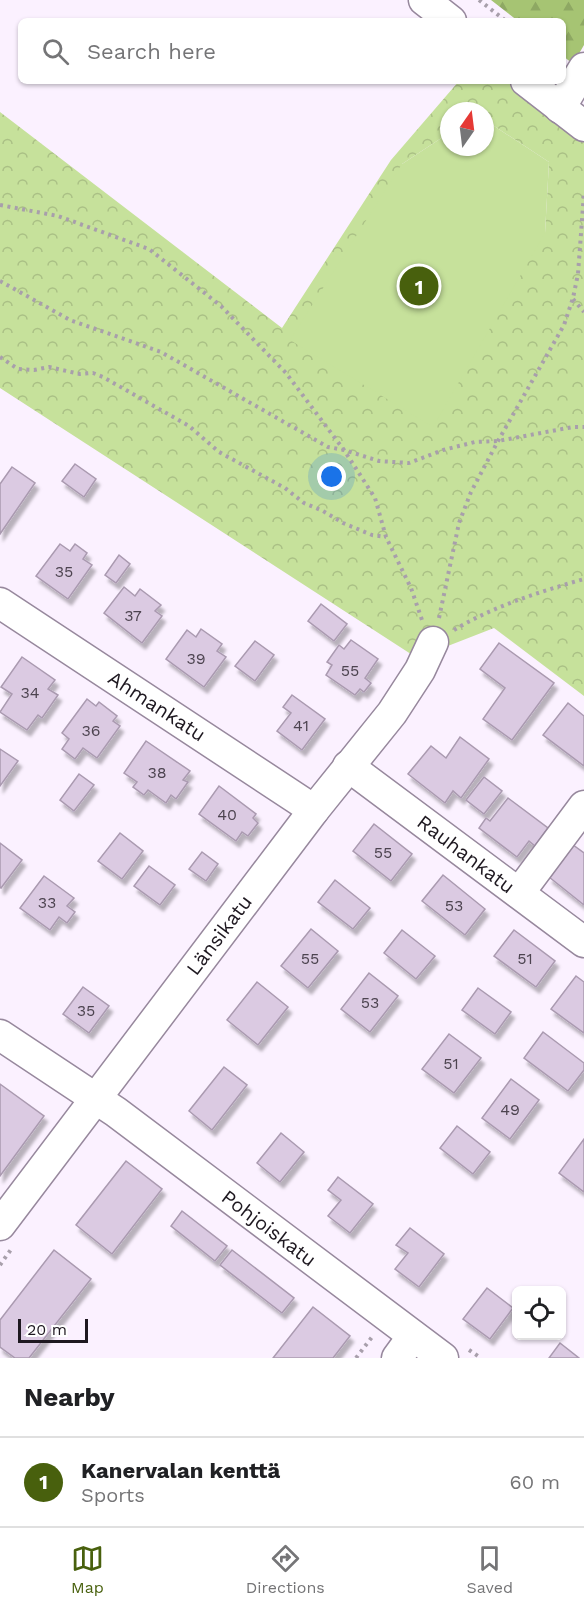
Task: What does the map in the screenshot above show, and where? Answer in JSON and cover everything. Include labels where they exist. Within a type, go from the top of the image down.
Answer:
[{"type":"street","points":[[424,0],[447,18]]},
{"type":"street","points":[[560,108],[584,68]]},
{"type":"street","points":[[530,84],[584,126]]},
{"type":"street","name":"Ahmankatu","points":[[0,603],[314,810]]},
{"type":"street","name":"Länsikatu","points":[[0,1225],[314,810],[400,702],[420,670],[433,642]]},
{"type":"street","name":"Rauhankatu","points":[[348,766],[584,942]]},
{"type":"street","points":[[519,893],[584,806]]},
{"type":"street","name":"Pohjoiskatu","points":[[0,1035],[96,1098],[405,1347],[443,1358]]},
{"type":"path","points":[[479,0],[502,18]]},
{"type":"path","points":[[433,642],[459,523],[471,492],[564,325],[578,274],[584,193]]},
{"type":"path","points":[[0,205],[58,216],[149,249],[220,306],[286,373],[344,450],[375,498],[386,537],[411,588],[433,642]]},
{"type":"path","points":[[0,281],[70,320],[161,352],[328,447],[379,461],[409,463],[443,450],[475,442],[498,441],[584,427]]},
{"type":"path","points":[[573,298],[584,312]]},
{"type":"path","points":[[0,357],[18,369],[34,370],[49,367],[80,374],[93,373],[103,377],[189,426],[219,452],[285,488],[304,503],[343,523],[372,535],[386,537]]},
{"type":"path","points":[[433,642],[482,615],[544,591],[584,579]]},
{"type":"green space","points":[[491,0],[584,0],[584,45],[573,64],[566,58],[566,18],[514,18]]},
{"type":"green space","points":[[456,84],[511,84],[584,142],[584,696],[494,628],[417,658],[0,388],[0,112],[282,328],[391,160],[440,103],[440,139],[402,164],[545,233],[549,162],[494,126],[494,102],[441,102]]},
{"type":"green space","points":[[494,126],[549,162],[545,233],[433,427],[290,340],[402,164],[440,139],[440,156],[494,156]]},
{"type":"building","points":[[75,464],[96,479],[84,497],[62,481]]},
{"type":"building","points":[[12,467],[35,483],[0,534],[0,484]]},
{"type":"building","points":[[60,544],[70,551],[75,544],[87,553],[83,559],[92,565],[68,599],[36,576]]},
{"type":"building","points":[[119,555],[130,564],[116,583],[105,575]]},
{"type":"building","points":[[124,587],[135,596],[140,589],[161,605],[155,611],[162,616],[142,643],[104,613]]},
{"type":"building","points":[[321,604],[347,624],[334,641],[308,621]]},
{"type":"building","points":[[201,629],[222,644],[217,651],[226,657],[204,687],[166,659],[187,630],[196,637]]},
{"type":"building","points":[[351,640],[378,659],[365,678],[371,683],[364,692],[360,689],[355,695],[326,675],[332,665],[327,662],[339,645],[344,649]]},
{"type":"building","points":[[255,641],[274,655],[255,681],[235,666]]},
{"type":"building","points":[[499,643],[554,683],[512,740],[483,719],[505,688],[480,669]]},
{"type":"building","points":[[22,657],[55,680],[48,689],[58,695],[42,718],[38,715],[27,730],[0,712],[12,694],[1,687]]},
{"type":"building","points":[[292,695],[325,719],[302,750],[277,731],[291,713],[283,707]]},
{"type":"building","points":[[87,699],[96,706],[99,702],[117,716],[113,721],[120,726],[97,758],[83,748],[75,759],[62,749],[69,739],[62,733]]},
{"type":"building","points":[[568,703],[584,716],[584,766],[543,735]]},
{"type":"building","points":[[460,737],[489,759],[461,798],[453,791],[445,803],[408,774],[431,746],[446,758]]},
{"type":"building","points":[[146,741],[190,771],[183,780],[188,782],[176,799],[171,795],[166,803],[148,790],[144,795],[133,787],[137,782],[124,773]]},
{"type":"building","points":[[0,749],[18,761],[0,786]]},
{"type":"building","points":[[79,774],[94,785],[74,811],[60,800]]},
{"type":"building","points":[[484,777],[502,791],[484,814],[466,800]]},
{"type":"building","points":[[219,786],[256,814],[253,818],[258,823],[248,836],[242,832],[236,841],[199,814]]},
{"type":"building","points":[[508,798],[548,828],[535,846],[529,841],[517,857],[479,828],[486,818],[490,821]]},
{"type":"building","points":[[374,824],[412,854],[391,881],[353,851]]},
{"type":"building","points":[[120,833],[143,851],[122,879],[98,861]]},
{"type":"building","points":[[569,842],[584,853],[584,905],[549,877],[555,870],[550,866]]},
{"type":"building","points":[[0,843],[22,860],[1,888],[0,887]]},
{"type":"building","points":[[202,852],[218,864],[206,881],[189,869]]},
{"type":"building","points":[[149,866],[175,885],[160,905],[134,886]]},
{"type":"building","points":[[443,875],[485,909],[465,935],[422,901]]},
{"type":"building","points":[[44,876],[74,898],[67,906],[75,912],[67,923],[59,917],[50,930],[20,908]]},
{"type":"building","points":[[335,880],[370,908],[353,929],[318,902]]},
{"type":"building","points":[[311,929],[338,951],[308,988],[281,966]]},
{"type":"building","points":[[402,930],[435,956],[416,979],[384,953]]},
{"type":"building","points":[[514,930],[555,961],[536,987],[494,956]]},
{"type":"building","points":[[369,973],[398,996],[370,1032],[341,1009]]},
{"type":"building","points":[[576,976],[584,982],[584,1033],[551,1009]]},
{"type":"building","points":[[257,982],[288,1007],[258,1045],[227,1020]]},
{"type":"building","points":[[83,987],[109,1006],[89,1033],[63,1014]]},
{"type":"building","points":[[478,988],[511,1012],[495,1034],[462,1010]]},
{"type":"building","points":[[543,1032],[584,1063],[584,1070],[568,1091],[524,1058]]},
{"type":"building","points":[[449,1034],[481,1058],[454,1093],[422,1069]]},
{"type":"building","points":[[224,1067],[247,1085],[212,1130],[189,1111]]},
{"type":"building","points":[[511,1079],[539,1100],[510,1139],[482,1118]]},
{"type":"building","points":[[0,1084],[44,1116],[0,1176]]},
{"type":"building","points":[[457,1126],[490,1152],[473,1174],[440,1148]]},
{"type":"building","points":[[281,1133],[304,1152],[280,1182],[257,1163]]},
{"type":"building","points":[[584,1139],[584,1192],[559,1173]]},
{"type":"building","points":[[126,1161],[162,1189],[112,1254],[76,1225]]},
{"type":"building","points":[[338,1177],[373,1204],[350,1233],[328,1216],[341,1200],[328,1190]]},
{"type":"building","points":[[182,1211],[227,1246],[215,1261],[171,1226]]},
{"type":"building","points":[[410,1228],[444,1254],[419,1287],[395,1269],[408,1253],[396,1245]]},
{"type":"building","points":[[54,1250],[91,1279],[29,1358],[15,1358],[0,1347],[0,1320]]},
{"type":"building","points":[[232,1250],[294,1298],[282,1313],[220,1265]]},
{"type":"building","points":[[487,1288],[512,1307],[490,1339],[463,1319]]},
{"type":"building","points":[[313,1307],[350,1336],[333,1358],[273,1358]]},
{"type":"building","points":[[560,1343],[579,1358],[549,1358]]},
{"type":"place","name":"Kanervalan kenttä","points":[[419,286]]}]
